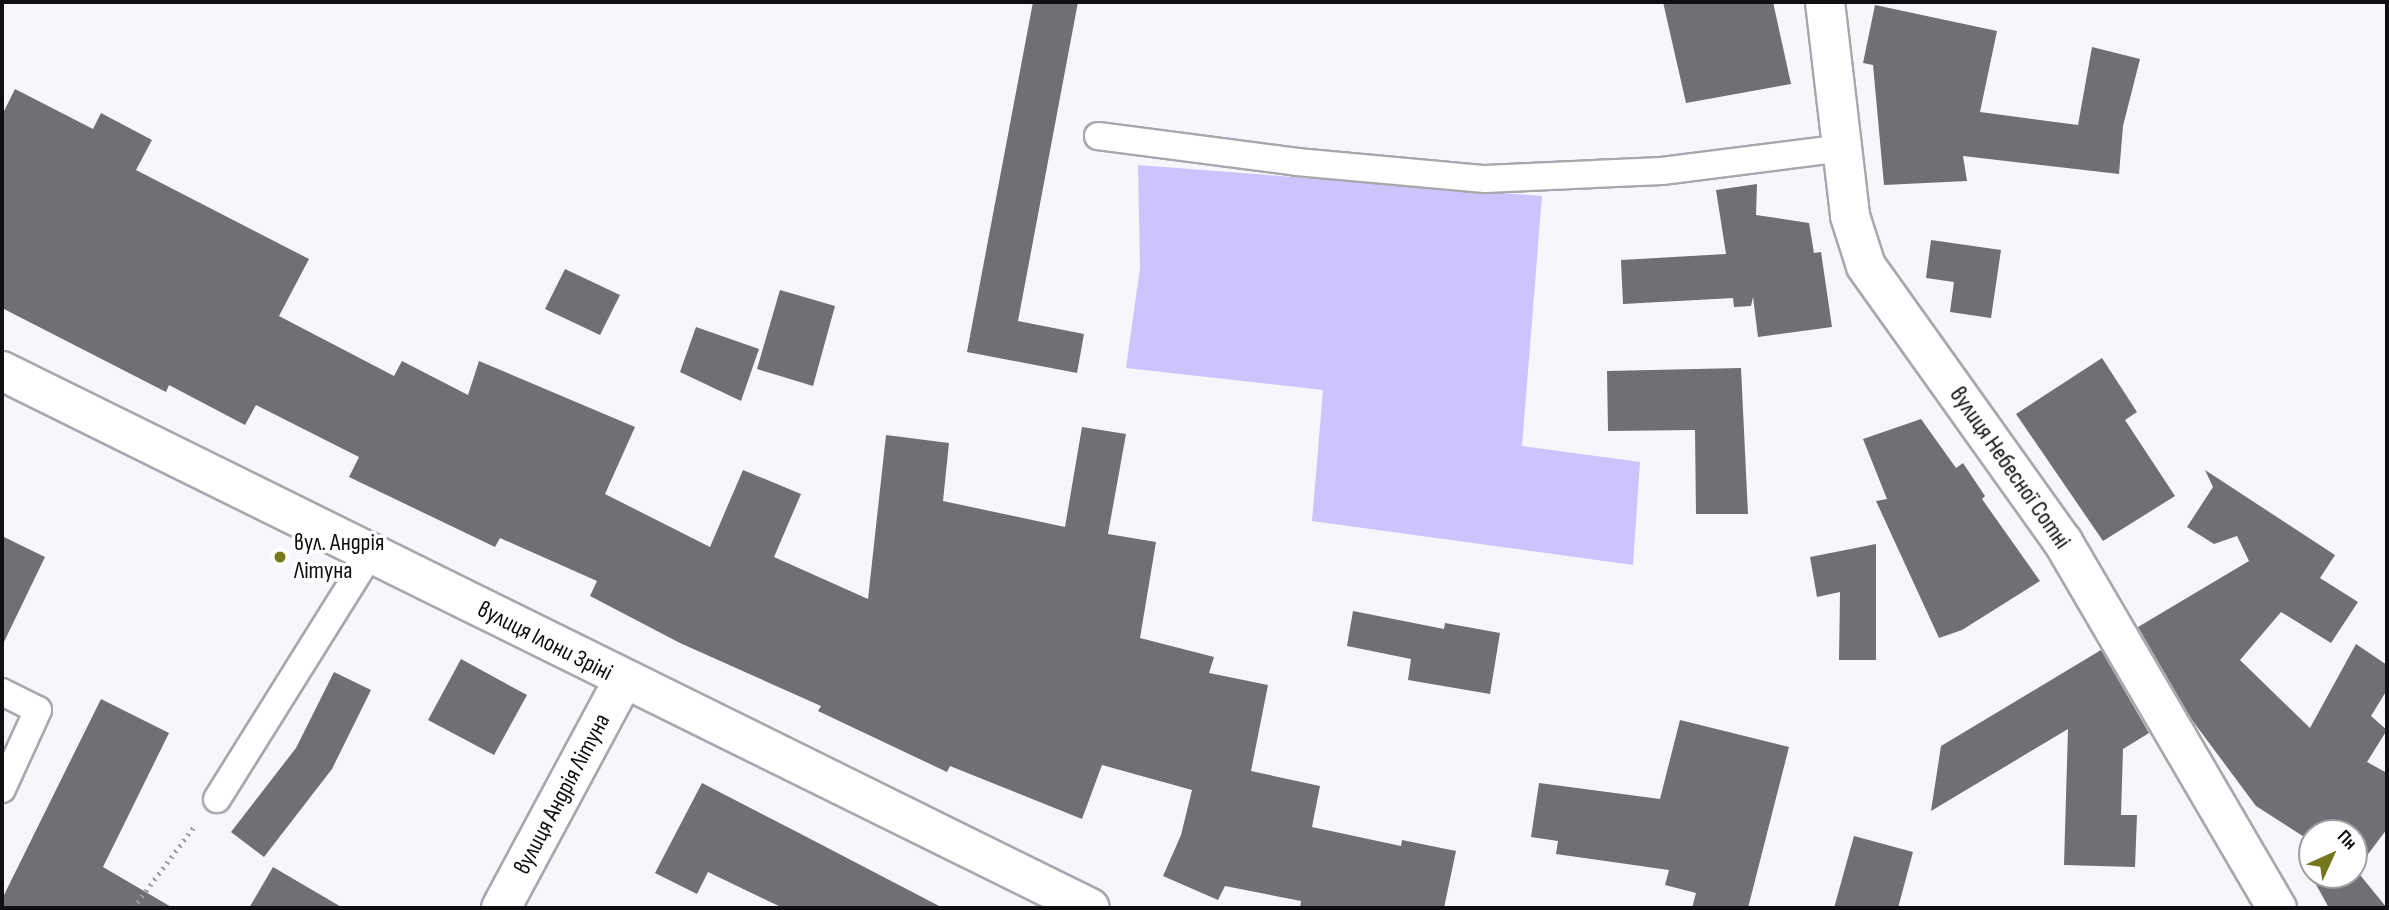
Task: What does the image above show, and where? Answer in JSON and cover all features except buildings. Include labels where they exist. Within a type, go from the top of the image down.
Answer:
[{"type":"street","name":"вулиця Небесної Сотні","points":[[1825,2],[1850,216],[1866,266],[2063,542],[2277,908]]},
{"type":"street","name":"вулиця Ілони Зріні","points":[[2,371],[623,680],[1090,908]]},
{"type":"street","name":"вулиця Андрія Літуна","points":[[501,908],[623,680]]},
{"type":"lane","points":[[1098,136],[1297,162],[1485,179],[1662,171],[1843,148]]},
{"type":"lane","points":[[216,799],[371,553]]},
{"type":"lane","points":[[2,692],[38,710],[2,789]]},
{"type":"path","points":[[132,908],[216,799]]},
{"type":"shaded area","points":[[1138,165],[1542,196],[1522,446],[1640,462],[1633,565],[1312,521],[1323,390],[1126,368],[1140,268]]},
{"type":"place","name":"вул. Андрія Літуна","points":[[280,557]]}]
